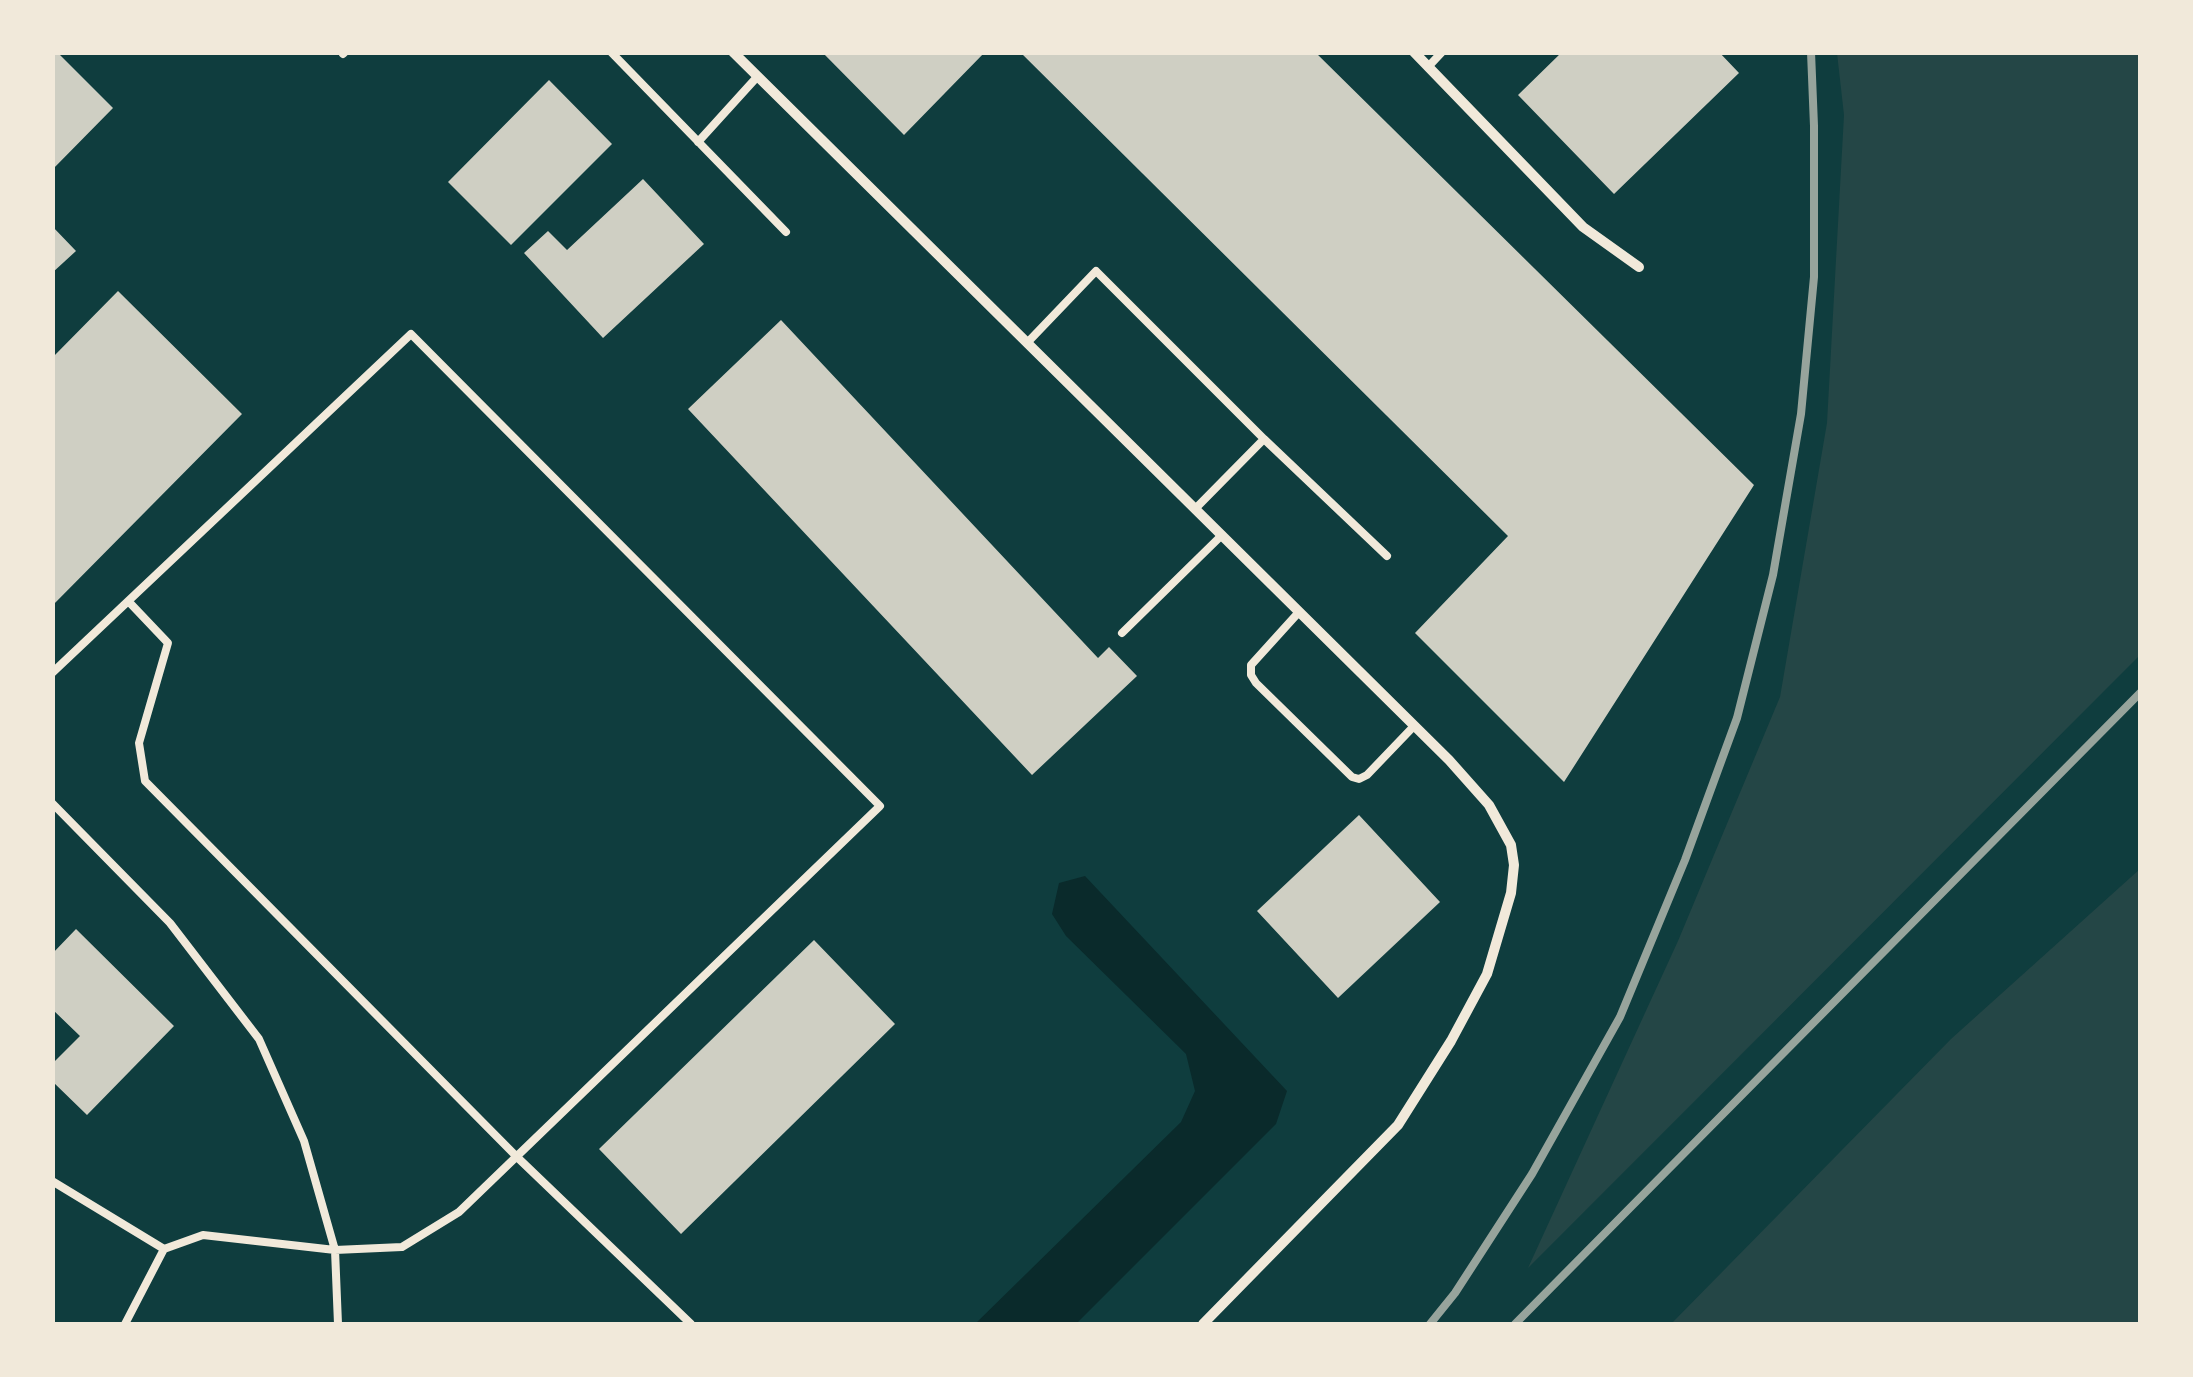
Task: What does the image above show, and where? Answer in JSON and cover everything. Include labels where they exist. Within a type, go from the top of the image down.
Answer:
[{"type":"street","points":[[733,52],[1414,726],[1489,805],[1511,845],[1511,893],[1487,974],[1398,1125],[1203,1324]]},
{"type":"street","points":[[1414,52],[1584,227],[1639,267]]},
{"type":"lane","points":[[611,52],[786,232]]},
{"type":"lane","points":[[1428,67],[1442,52]]},
{"type":"lane","points":[[698,142],[757,77]]},
{"type":"lane","points":[[1027,344],[1096,271],[1387,556]]},
{"type":"lane","points":[[52,674],[411,334],[880,806],[458,1212],[402,1247],[335,1250],[203,1235],[164,1249],[125,1324]]},
{"type":"lane","points":[[1195,509],[1264,438]]},
{"type":"lane","points":[[1122,633],[1222,536]]},
{"type":"lane","points":[[130,603],[168,643],[140,743],[145,781],[517,1157],[688,1323]]},
{"type":"lane","points":[[1299,612],[1252,664],[1251,674],[1256,683],[1352,778],[1367,774],[1414,726]]},
{"type":"lane","points":[[52,803],[170,922],[259,1039],[304,1141],[335,1250],[338,1324]]},
{"type":"lane","points":[[52,1181],[164,1249]]},
{"type":"shaded area","points":[[1837,53],[2140,53],[2140,655],[1528,1268],[1678,941],[1780,697],[1827,423],[1844,115]]},
{"type":"shaded area","points":[[2140,869],[2140,1324],[1671,1324],[1951,1039]]},
{"type":"shaded area","points":[[1085,876],[1287,1091],[1276,1124],[1076,1324],[975,1324],[1181,1122],[1195,1091],[1186,1054],[1066,936],[1052,914],[1059,883]]},
{"type":"building","points":[[52,52],[57,52],[113,108],[52,170]]},
{"type":"building","points":[[822,52],[985,52],[904,135]]},
{"type":"building","points":[[1020,52],[1315,52],[1754,485],[1564,782],[1415,633],[1508,536]]},
{"type":"building","points":[[1562,52],[1719,52],[1739,73],[1614,194],[1518,95]]},
{"type":"building","points":[[549,80],[612,144],[511,245],[448,182]]},
{"type":"building","points":[[643,179],[704,244],[603,338],[524,253],[548,231],[567,250]]},
{"type":"building","points":[[52,226],[76,251],[52,273]]},
{"type":"building","points":[[118,291],[242,414],[52,606],[52,358]]},
{"type":"building","points":[[781,320],[1098,658],[1109,647],[1137,676],[1032,775],[688,409]]},
{"type":"building","points":[[1359,815],[1440,902],[1338,998],[1257,911]]},
{"type":"building","points":[[76,929],[174,1026],[87,1115],[52,1081],[52,1064],[80,1036],[52,1009],[52,954]]},
{"type":"building","points":[[814,940],[895,1024],[681,1234],[599,1149]]},
{"type":"railway","points":[[1430,1324],[1455,1293],[1532,1174],[1620,1017],[1685,860],[1737,718],[1773,575],[1801,414],[1814,277],[1811,52]]},
{"type":"railway","points":[[1515,1324],[2140,693]]}]
